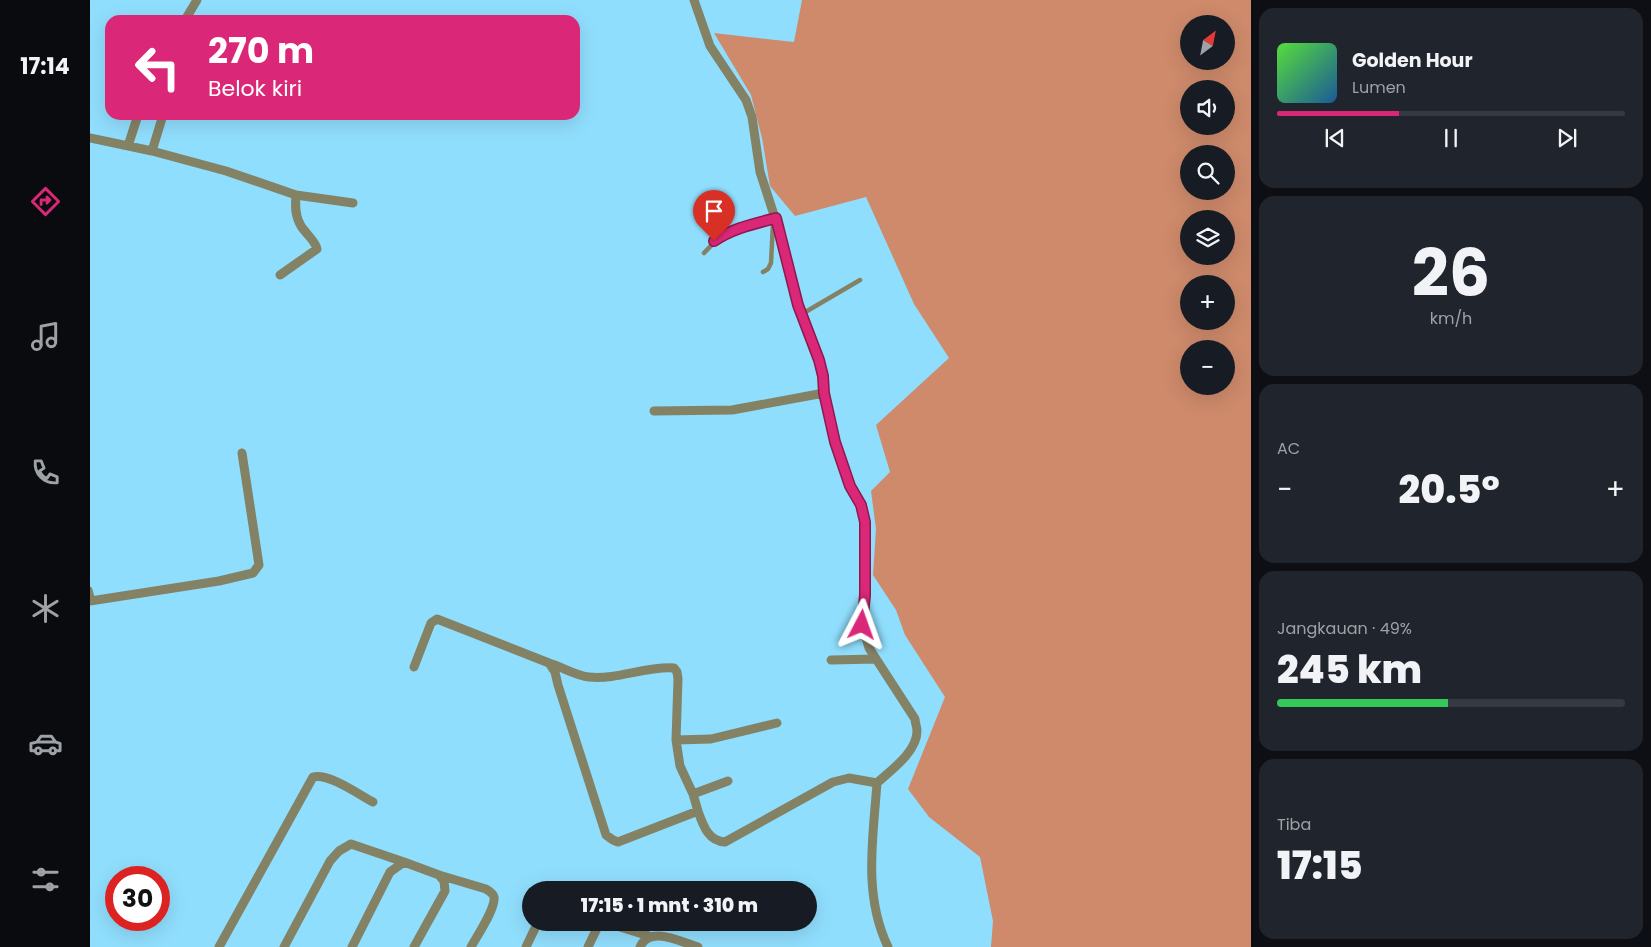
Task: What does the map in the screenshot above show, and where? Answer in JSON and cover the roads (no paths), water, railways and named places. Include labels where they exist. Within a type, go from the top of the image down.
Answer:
[{"type":"street","points":[[188,15],[197,0]]},
{"type":"street","points":[[694,0],[710,46],[746,100],[752,117],[760,172],[802,314],[819,360],[835,442],[850,486],[861,505],[865,522],[865,595],[862,625],[870,648],[914,719],[917,731],[915,742],[907,754],[877,784],[871,876],[881,932],[888,947]]},
{"type":"street","points":[[128,146],[136,120]]},
{"type":"street","points":[[152,151],[161,120]]},
{"type":"street","points":[[90,138],[152,151],[226,170],[296,195],[353,203]]},
{"type":"street","points":[[280,275],[317,249],[301,226],[295,211],[296,195]]},
{"type":"street","points":[[654,411],[732,410],[824,393]]},
{"type":"street","points":[[91,601],[219,581],[253,573],[257,570],[259,565],[242,453]]},
{"type":"street","points":[[414,667],[431,623],[438,619],[588,677],[607,677],[659,668],[674,668],[678,679],[676,740],[680,766],[693,794],[702,824],[711,837],[718,842],[725,842],[833,782],[848,778],[877,784]]},
{"type":"street","points":[[831,660],[876,658]]},
{"type":"street","points":[[549,663],[555,672],[606,835],[618,842],[698,811]]},
{"type":"street","points":[[676,740],[711,739],[777,723]]},
{"type":"street","points":[[219,947],[313,777],[319,775],[328,778],[373,802]]},
{"type":"street","points":[[693,794],[728,781]]},
{"type":"street","points":[[284,947],[330,861],[339,851],[351,844],[439,875],[486,888],[492,893],[494,898],[493,907],[471,947]]},
{"type":"street","points":[[352,947],[390,872],[404,862]]},
{"type":"street","points":[[414,947],[445,891],[444,881],[439,875]]},
{"type":"street","points":[[526,947],[534,931]]},
{"type":"street","points":[[588,947],[596,931]]},
{"type":"street","points":[[633,931],[649,936],[657,935],[698,947]]},
{"type":"street","points":[[640,947],[649,936]]},
{"type":"lane","points":[[704,253],[714,241],[722,236],[752,223],[774,219],[772,263],[763,272]]},
{"type":"lane","points":[[802,314],[860,280]]},
{"type":"lane","points":[[90,589],[91,601]]}]
